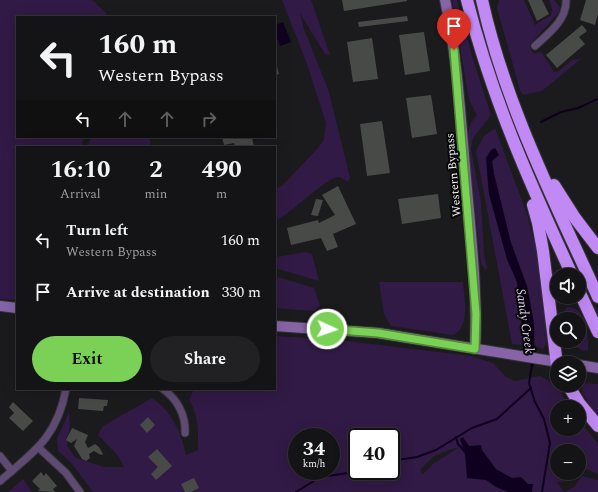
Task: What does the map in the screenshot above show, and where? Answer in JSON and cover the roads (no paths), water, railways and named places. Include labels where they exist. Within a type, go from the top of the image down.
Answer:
[{"type":"highway","points":[[467,0],[489,78],[513,143],[538,223],[558,356]]},
{"type":"highway","points":[[482,0],[507,85],[533,155],[598,297]]},
{"type":"highway","points":[[513,143],[569,268]]},
{"type":"highway","points":[[533,155],[545,167],[566,205],[598,248]]},
{"type":"highway","points":[[585,304],[598,332]]},
{"type":"highway","points":[[572,392],[579,403],[598,426]]},
{"type":"street","name":"Western Bypass","points":[[445,0],[454,50],[468,197],[476,314],[475,349]]},
{"type":"street","points":[[535,46],[547,35],[562,16],[565,11],[566,0]]},
{"type":"street","points":[[0,306],[16,308]]},
{"type":"street","points":[[276,326],[378,333],[550,361]]},
{"type":"street","points":[[586,366],[598,368]]},
{"type":"street","points":[[0,481],[39,448],[58,418],[66,390]]},
{"type":"street","points":[[164,390],[179,406],[184,422],[185,433]]},
{"type":"street","points":[[39,448],[66,473],[80,492]]},
{"type":"street","points":[[0,456],[12,471]]},
{"type":"water","points":[[283,22],[291,42],[280,46],[276,36],[276,25]]},
{"type":"water","points":[[495,148],[499,155],[492,161],[494,174],[511,243],[527,286],[534,323],[534,367],[530,365],[524,345],[517,282],[507,259],[489,194],[486,158],[491,150]]},
{"type":"water","points":[[463,437],[469,446],[481,445],[482,450],[496,469],[512,478],[521,477],[528,484],[533,484],[532,492],[508,492],[496,487],[486,480],[467,478],[465,454],[460,439]]},
{"type":"waterway","name":"Sandy Creek","points":[[541,122],[561,112],[578,108],[598,99]]},
{"type":"waterway","name":"Sandy Creek","points":[[532,365],[529,383],[535,402],[544,419],[550,443],[542,492]]},
{"type":"waterway","points":[[400,460],[417,457],[436,450],[472,428],[497,419],[531,388]]},
{"type":"waterway","points":[[456,437],[458,444],[466,453]]},
{"type":"waterway","points":[[296,492],[320,477],[348,473]]}]
